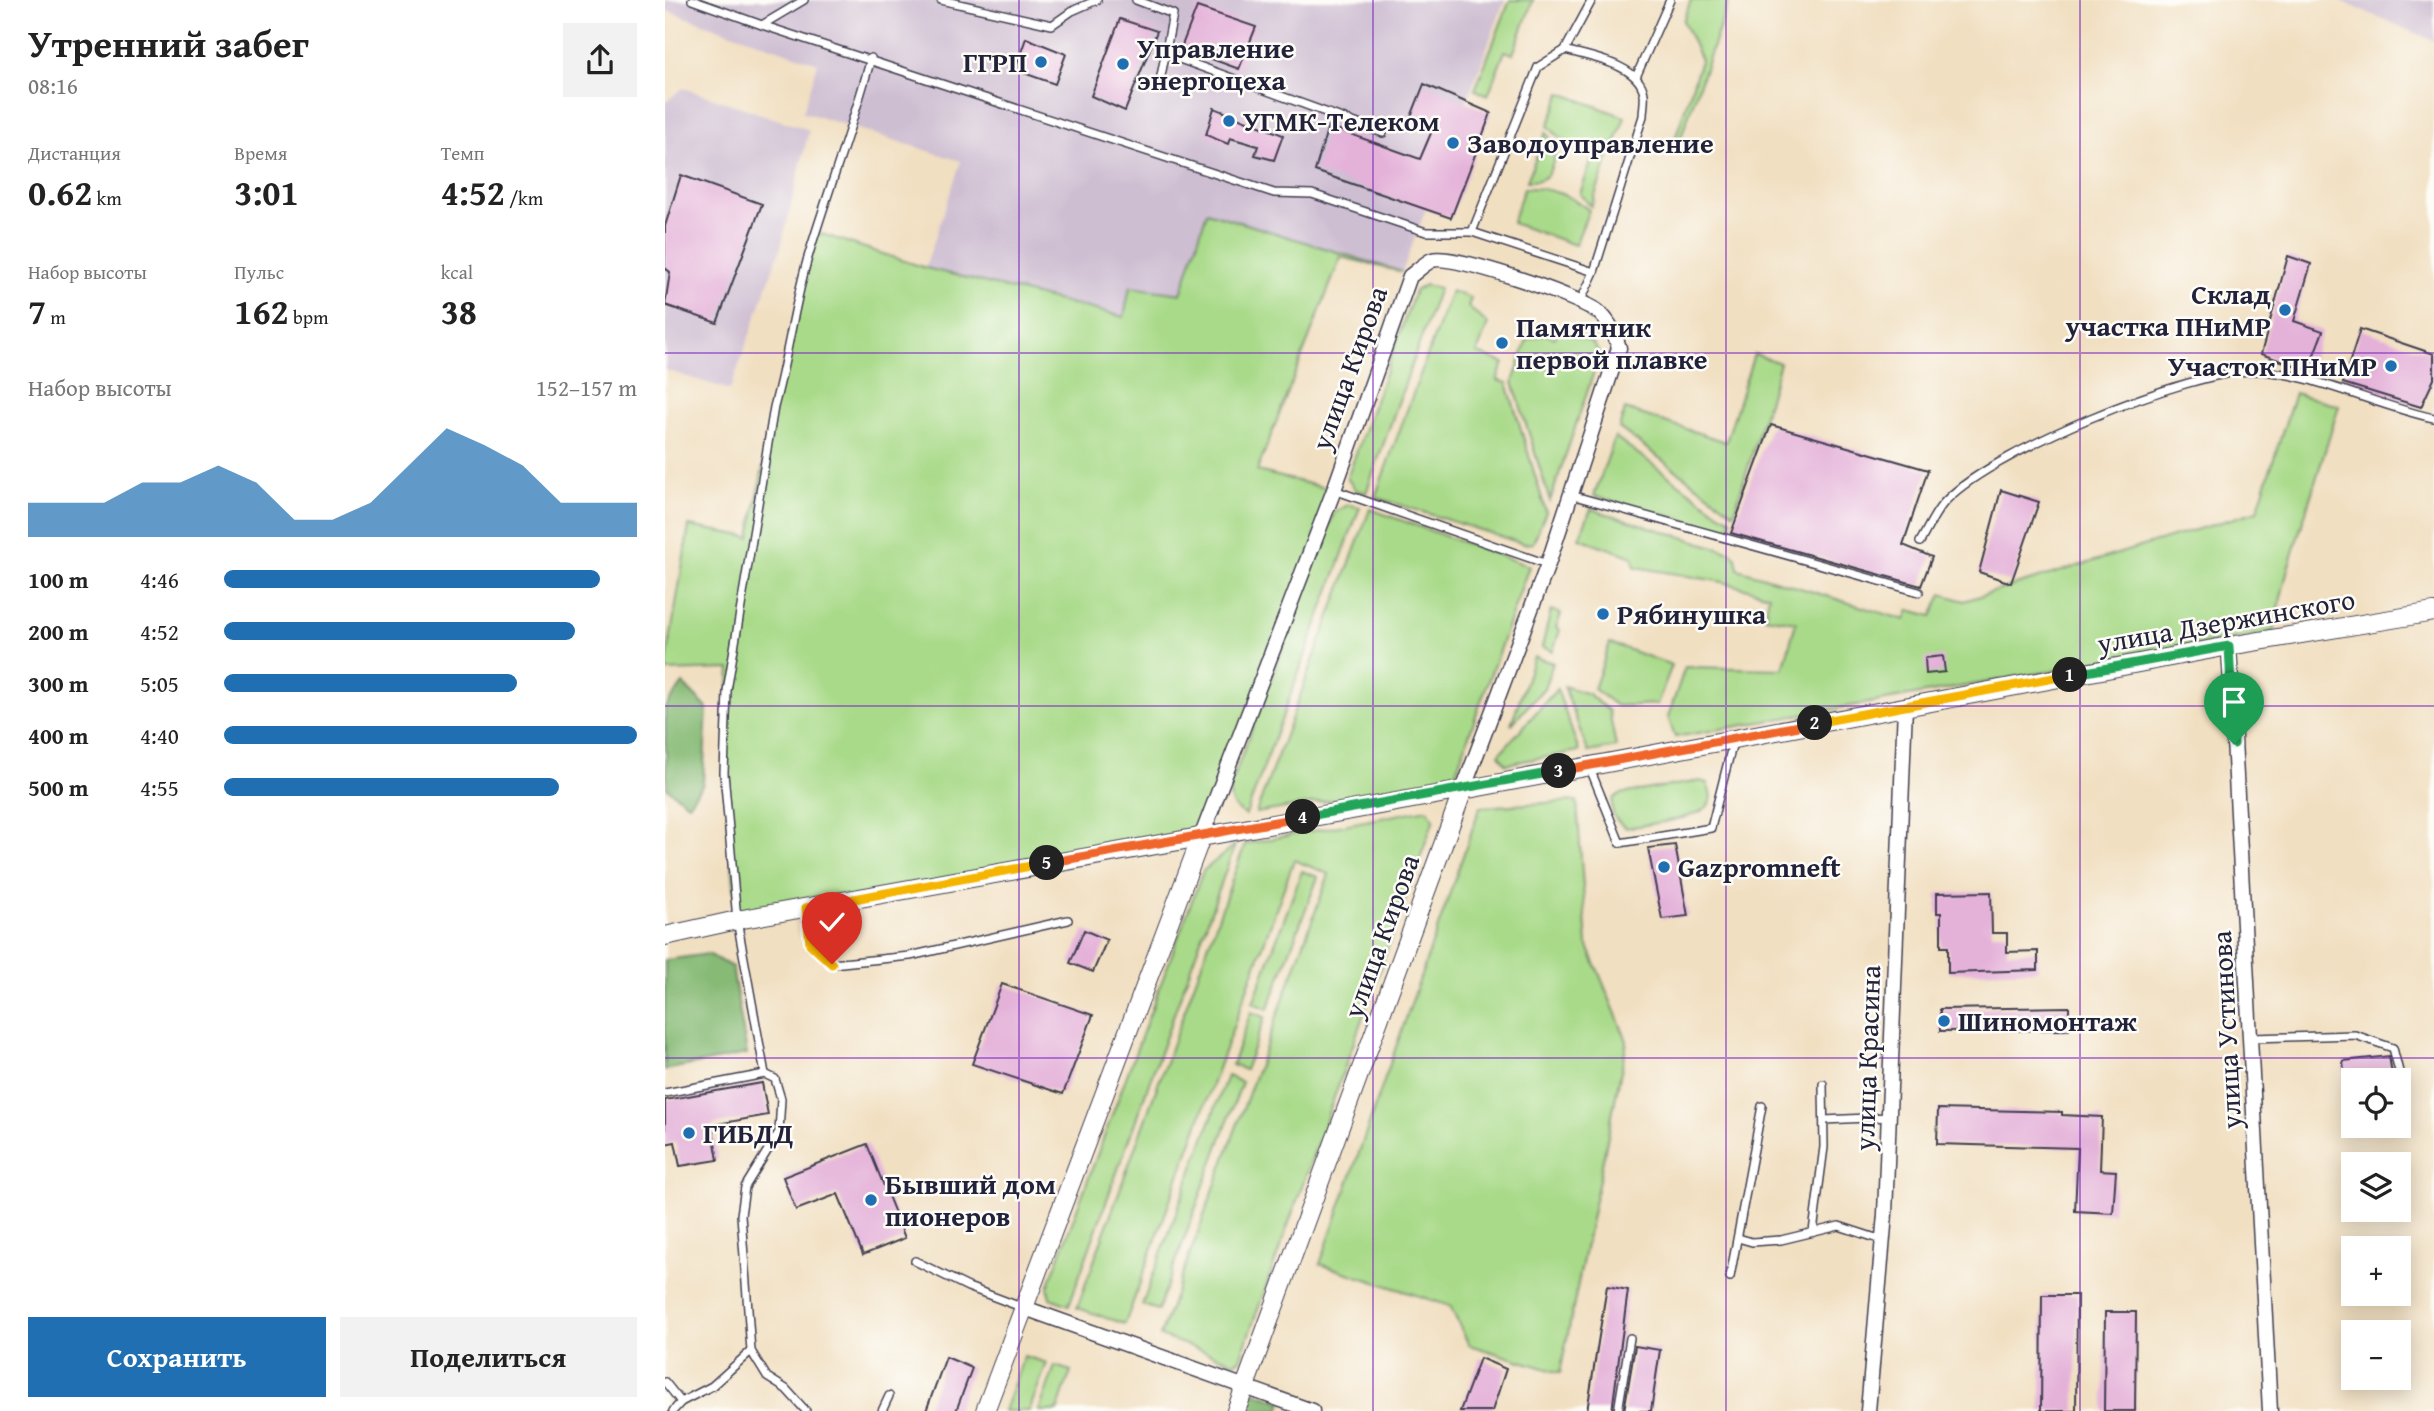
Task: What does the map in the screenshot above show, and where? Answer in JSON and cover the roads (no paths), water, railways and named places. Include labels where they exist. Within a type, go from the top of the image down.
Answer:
[{"type":"street","name":"улица Кирова","points":[[985,1411],[1022,1307],[1334,490],[1410,276],[1433,260],[1457,261],[1581,300],[1601,313],[1614,332],[1619,348],[1548,564],[1236,1411]]},
{"type":"street","name":"улица Дзержинского","points":[[665,936],[737,920],[1463,790],[2229,646],[2434,612]]},
{"type":"street","name":"улица Устинова","points":[[2229,646],[2270,1411]]},
{"type":"street","name":"улица Красина","points":[[1868,1411],[1889,1117],[1905,706]]},
{"type":"street","points":[[1022,1307],[1311,1411]]},
{"type":"lane","points":[[692,0],[1274,193],[1312,194],[1426,232],[1472,232],[1594,272]]},
{"type":"lane","points":[[762,25],[804,0]]},
{"type":"lane","points":[[941,0],[1052,25],[1072,10],[1097,0]]},
{"type":"lane","points":[[1136,0],[1173,14],[1163,53],[1160,81]]},
{"type":"lane","points":[[1472,232],[1538,66],[1565,50],[1592,0]]},
{"type":"lane","points":[[1636,77],[1670,0]]},
{"type":"lane","points":[[1565,50],[1615,65],[1636,77],[1644,92],[1643,116],[1594,272],[1581,300]]},
{"type":"lane","points":[[1163,53],[1383,133]]},
{"type":"lane","points":[[765,1073],[737,920],[724,773],[727,691],[774,407],[787,362],[808,257],[850,132],[871,58]]},
{"type":"lane","points":[[1920,542],[1942,504],[1972,480],[2036,440],[2219,373],[2256,370],[2286,376],[2401,412],[2434,418]]},
{"type":"lane","points":[[1334,490],[1548,564]]},
{"type":"lane","points":[[1571,495],[1919,592]]},
{"type":"lane","points":[[1589,766],[1620,844],[1711,828],[1734,738]]},
{"type":"lane","points":[[806,908],[810,944],[832,964],[909,956],[1069,920]]},
{"type":"lane","points":[[2251,1038],[2355,1035],[2393,1048],[2398,1068]]},
{"type":"lane","points":[[665,1093],[765,1073],[775,1079],[781,1099],[779,1132],[745,1187],[741,1215],[751,1351],[767,1377],[786,1390],[806,1411]]},
{"type":"lane","points":[[1813,1232],[1824,1147],[1823,1084]]},
{"type":"lane","points":[[1730,1277],[1762,1106]]},
{"type":"lane","points":[[1823,1120],[1889,1117]]},
{"type":"lane","points":[[1738,1238],[1752,1242],[1781,1240],[1839,1226],[1882,1240]]},
{"type":"lane","points":[[915,1261],[968,1287],[1022,1307]]},
{"type":"lane","points":[[1618,1411],[1630,1338]]},
{"type":"lane","points":[[673,1411],[681,1402],[712,1386],[751,1351]]},
{"type":"lane","points":[[665,1382],[681,1402]]},
{"type":"lane","points":[[882,1411],[889,1396]]},
{"type":"place","name":"ГГРП","points":[[1041,62]]},
{"type":"place","name":"Управление энергоцеха","points":[[1123,64]]},
{"type":"place","name":"УГМК-Телеком","points":[[1229,121]]},
{"type":"place","name":"Заводоуправление","points":[[1453,143]]},
{"type":"place","name":"Склад участка ПНиМР","points":[[2285,310]]},
{"type":"place","name":"Памятник первой плавке","points":[[1502,343]]},
{"type":"place","name":"Участок ПНиМР","points":[[2391,366]]},
{"type":"place","name":"Рябинушка","points":[[1603,614]]},
{"type":"place","name":"Gazpromneft","points":[[1664,867]]},
{"type":"place","name":"Шиномонтаж","points":[[1944,1021]]},
{"type":"place","name":"ГИБДД","points":[[689,1133]]},
{"type":"place","name":"Бывший дом пионеров","points":[[871,1200]]}]
